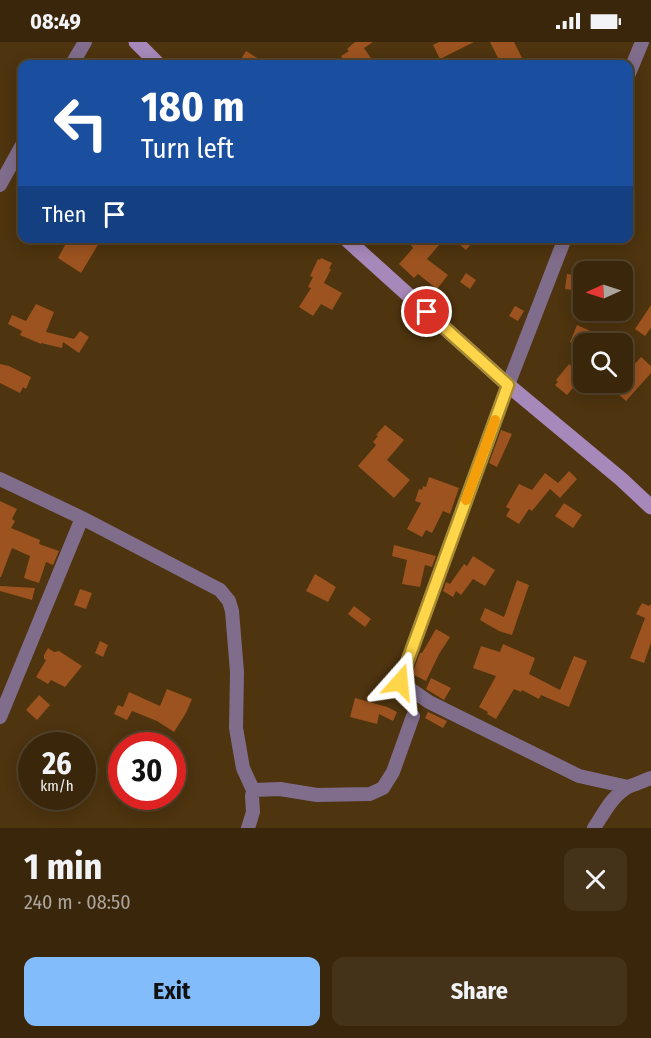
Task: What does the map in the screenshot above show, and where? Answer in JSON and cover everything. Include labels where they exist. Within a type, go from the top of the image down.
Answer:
[{"type":"street","points":[[74,60],[85,42]]},
{"type":"street","points":[[136,42],[155,60]]},
{"type":"street","points":[[633,64],[642,42]]},
{"type":"street","points":[[0,184],[18,152]]},
{"type":"street","points":[[351,243],[508,385],[621,479],[651,507]]},
{"type":"street","points":[[563,243],[508,385],[400,682],[429,702],[579,776],[628,787]]},
{"type":"street","points":[[0,479],[82,518],[220,590],[229,601],[237,672],[236,728],[243,768],[253,790],[253,812],[248,828]]},
{"type":"street","points":[[0,717],[82,518]]},
{"type":"street","points":[[253,790],[280,789],[317,795],[370,794],[383,788],[393,772],[413,716]]},
{"type":"street","points":[[594,828],[618,794],[628,787],[651,778]]},
{"type":"building","points":[[355,42],[373,42],[364,48],[372,60],[344,60],[341,56],[349,51],[347,49]]},
{"type":"building","points":[[439,42],[474,42],[440,59],[433,45]]},
{"type":"building","points":[[490,42],[514,42],[523,60],[499,60]]},
{"type":"building","points":[[246,51],[261,60],[240,60]]},
{"type":"building","points":[[66,243],[99,243],[81,273],[58,258]]},
{"type":"building","points":[[410,243],[441,243],[427,259],[448,275],[437,289],[418,274],[414,278],[399,264],[413,248]]},
{"type":"building","points":[[458,243],[472,243],[466,250]]},
{"type":"building","points":[[318,259],[332,263],[324,283],[342,293],[332,310],[321,304],[313,316],[299,307],[311,288],[308,287],[313,277],[310,276]]},
{"type":"building","points":[[466,273],[476,280],[470,289],[460,282]]},
{"type":"building","points":[[567,274],[573,275],[573,290],[565,289]]},
{"type":"building","points":[[36,304],[54,312],[46,332],[74,339],[80,331],[89,337],[79,353],[63,342],[62,348],[41,344],[20,335],[22,331],[8,324],[12,315],[26,321]]},
{"type":"building","points":[[651,305],[651,328],[645,336],[635,329]]},
{"type":"building","points":[[515,306],[524,311],[518,321],[509,316]]},
{"type":"building","points":[[577,325],[595,333],[574,333]]},
{"type":"building","points":[[641,357],[651,366],[651,373],[626,401],[617,393],[633,393],[633,366]]},
{"type":"building","points":[[0,364],[31,377],[26,389],[23,387],[20,393],[0,383]]},
{"type":"building","points":[[569,364],[573,367],[573,388],[567,395],[555,385],[558,382],[556,380]]},
{"type":"building","points":[[385,425],[404,440],[387,460],[410,480],[394,498],[358,466],[376,445],[373,442],[378,436],[376,435]]},
{"type":"building","points":[[501,430],[512,434],[497,467],[489,463]]},
{"type":"building","points":[[569,471],[577,479],[560,498],[550,489],[532,511],[529,509],[519,524],[506,516],[510,509],[506,507],[519,484],[532,490],[545,473],[558,483]]},
{"type":"building","points":[[429,477],[459,488],[450,514],[443,511],[432,533],[426,530],[422,537],[407,529],[421,503],[415,501],[419,489],[426,487]]},
{"type":"building","points":[[0,501],[17,509],[11,528],[40,540],[39,544],[59,551],[53,565],[46,562],[39,583],[24,578],[30,556],[12,548],[0,577]]},
{"type":"building","points":[[564,503],[582,515],[573,528],[555,516]]},
{"type":"building","points":[[394,545],[436,556],[432,567],[425,565],[420,587],[402,584],[407,560],[392,556]]},
{"type":"building","points":[[473,556],[495,570],[485,586],[473,579],[461,595],[456,591],[453,597],[443,591],[446,582],[450,584],[464,564],[467,566]]},
{"type":"building","points":[[315,574],[336,587],[328,602],[306,591]]},
{"type":"building","points":[[517,580],[529,585],[512,635],[499,631],[480,620],[485,608],[504,617]]},
{"type":"building","points":[[0,586],[35,588],[32,600],[0,591]]},
{"type":"building","points":[[80,589],[92,593],[86,609],[74,605]]},
{"type":"building","points":[[642,603],[649,606],[651,604],[651,643],[644,663],[630,658],[645,618],[636,614]]},
{"type":"building","points":[[354,606],[371,619],[365,627],[348,614]]},
{"type":"building","points":[[436,629],[450,637],[426,681],[412,674],[420,653]]},
{"type":"building","points":[[100,641],[108,645],[103,657],[95,653]]},
{"type":"building","points":[[503,644],[535,658],[529,674],[560,690],[574,656],[587,661],[569,707],[541,695],[539,699],[522,690],[521,692],[514,689],[496,719],[479,707],[496,676],[473,668],[481,646],[500,652]]},
{"type":"building","points":[[48,648],[54,652],[59,651],[82,666],[65,687],[51,680],[48,684],[36,677],[46,660],[44,655]]},
{"type":"building","points":[[431,678],[451,688],[444,700],[426,689]]},
{"type":"building","points":[[167,689],[192,699],[174,732],[157,721],[132,711],[127,720],[114,714],[118,705],[123,707],[129,692],[160,706]]},
{"type":"building","points":[[39,695],[50,705],[37,720],[26,710]]},
{"type":"building","points":[[355,698],[397,712],[393,721],[379,714],[377,724],[350,717]]},
{"type":"building","points":[[428,712],[447,721],[443,728],[425,718]]},
{"type":"slow traffic","points":[[466,500],[495,420]]},
{"type":"route","points":[[400,682],[508,385],[427,312]]}]
